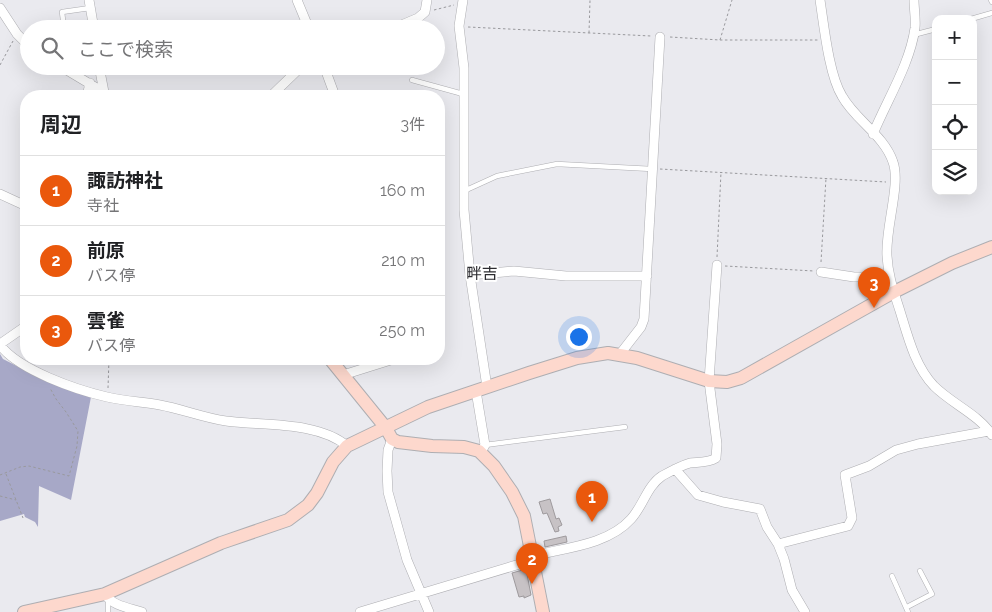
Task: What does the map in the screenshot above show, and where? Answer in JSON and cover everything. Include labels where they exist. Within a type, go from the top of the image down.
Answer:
[{"type":"street","points":[[298,0],[306,20]]},
{"type":"street","points":[[413,20],[425,12],[427,0]]},
{"type":"street","points":[[820,0],[826,40],[841,96],[874,134],[893,161],[895,171],[887,253],[889,278],[917,362],[925,376],[940,391],[991,433]]},
{"type":"street","points":[[874,134],[898,81],[913,35],[915,25],[914,0]]},
{"type":"street","points":[[463,1],[459,26],[464,68],[463,191],[482,389],[483,449],[512,492],[521,511],[527,530],[543,612]]},
{"type":"street","points":[[90,4],[93,20]]},
{"type":"street","points":[[0,8],[20,33]]},
{"type":"street","points":[[620,354],[641,327],[644,319],[660,37]]},
{"type":"street","points":[[76,75],[101,90]]},
{"type":"street","points":[[102,75],[106,90]]},
{"type":"street","points":[[277,90],[293,75]]},
{"type":"street","points":[[327,75],[333,90]]},
{"type":"street","points":[[88,90],[90,83]]},
{"type":"street","points":[[0,194],[20,203]]},
{"type":"street","points":[[24,612],[107,597],[221,543],[288,520],[308,505],[317,493],[333,462],[347,446],[389,434],[412,414],[577,358],[598,354],[620,354],[709,381],[727,382],[750,374],[894,292],[952,263],[992,247]]},
{"type":"street","points":[[360,612],[533,558],[591,542],[622,527],[638,510],[644,498],[660,477],[683,466],[706,462],[716,458],[709,381],[717,265]]},
{"type":"street","points":[[470,275],[514,272],[566,276],[647,276]]},
{"type":"street","points":[[821,272],[889,278]]},
{"type":"street","points":[[20,330],[0,344],[11,358],[20,363]]},
{"type":"street","points":[[24,365],[40,374],[108,397],[161,405],[226,421],[310,430],[334,438],[347,446]]},
{"type":"street","points":[[335,365],[389,434],[404,444],[483,449]]},
{"type":"street","points":[[343,375],[375,365]]},
{"type":"street","points":[[778,544],[848,526],[852,518],[845,475],[868,466],[896,450],[918,444],[991,433]]},
{"type":"street","points":[[389,434],[387,460],[388,492],[407,560],[429,612]]},
{"type":"street","points":[[675,469],[698,494],[723,502],[760,509],[767,527],[778,544],[789,573],[792,590],[805,612]]},
{"type":"street","points":[[107,597],[121,606],[142,612]]},
{"type":"lane","points":[[63,20],[62,12],[90,4]]},
{"type":"lane","points":[[977,17],[992,13]]},
{"type":"lane","points":[[913,35],[932,30]]},
{"type":"lane","points":[[412,80],[464,94]]},
{"type":"lane","points":[[463,191],[497,176],[556,164],[653,169]]},
{"type":"lane","points":[[483,449],[625,427]]},
{"type":"lane","points":[[892,576],[908,610],[932,594],[920,571]]},
{"type":"lane","points":[[107,597],[108,612]]},
{"type":"path","points":[[589,34],[590,0]]},
{"type":"path","points":[[720,40],[732,0]]},
{"type":"path","points":[[425,12],[463,1]]},
{"type":"path","points":[[459,26],[720,40],[826,40]]},
{"type":"path","points":[[0,65],[20,39]]},
{"type":"path","points":[[653,169],[894,182]]},
{"type":"path","points":[[720,172],[717,265],[821,272],[826,178]]},
{"type":"path","points":[[108,397],[110,365]]},
{"type":"path","points":[[0,476],[20,467],[30,466],[69,476],[78,441],[78,432],[52,393],[49,384],[50,377]]},
{"type":"path","points":[[5,473],[23,518]]},
{"type":"path","points":[[0,496],[17,500]]},
{"type":"shaded area","points":[[0,354],[3,359],[44,380],[91,397],[71,500],[39,486],[38,527],[35,522],[25,517],[24,514],[0,521]]},
{"type":"building","points":[[550,499],[556,519],[559,518],[562,525],[558,527],[559,531],[555,532],[547,513],[543,514],[539,502]]},
{"type":"building","points":[[566,536],[567,542],[545,547],[544,541]]},
{"type":"building","points":[[526,569],[531,595],[524,598],[524,596],[519,597],[512,573]]},
{"type":"place","name":"雲雀","points":[[874,308]]},
{"type":"place","name":"諏訪神社","points":[[592,522]]},
{"type":"place","name":"前原","points":[[532,584]]},
{"type":"district","name":"畔吉","points":[[482,273]]}]
